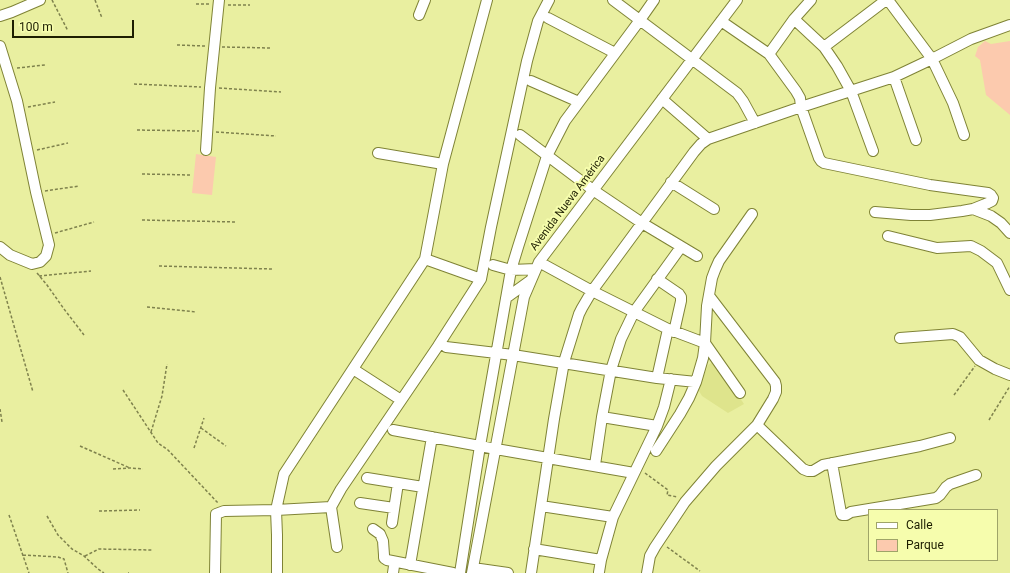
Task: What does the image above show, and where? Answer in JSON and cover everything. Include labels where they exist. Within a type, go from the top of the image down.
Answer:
[{"type":"street","points":[[0,16],[40,0]]},
{"type":"street","points":[[206,150],[210,88],[219,0]]},
{"type":"street","points":[[419,15],[425,0]]},
{"type":"street","points":[[277,573],[276,510],[284,474],[425,259],[443,164],[487,0]]},
{"type":"street","points":[[337,547],[332,507],[341,489],[438,346],[481,279],[527,61],[538,21],[549,0]]},
{"type":"street","points":[[613,0],[736,93],[755,122]]},
{"type":"street","points":[[460,573],[480,446],[511,270],[547,156],[565,121],[654,0]]},
{"type":"street","name":"Avenida Nueva América","points":[[472,571],[524,297],[537,266],[737,0]]},
{"type":"street","points":[[769,54],[794,19],[811,0]]},
{"type":"street","points":[[824,47],[887,0],[932,59],[953,103],[964,135]]},
{"type":"street","points":[[548,18],[615,54]]},
{"type":"street","points":[[794,19],[824,47],[837,66],[851,91],[873,151]]},
{"type":"street","points":[[721,21],[769,54],[796,91],[800,98],[801,107],[819,158],[824,163],[930,185],[988,192],[993,198],[992,201],[988,203],[962,211],[921,215],[875,212]]},
{"type":"street","points":[[531,573],[564,362],[579,314],[592,290],[694,152],[708,139],[755,122],[894,77],[970,39],[1010,25]]},
{"type":"street","points":[[0,46],[18,108],[49,246],[46,256],[40,262],[32,264],[10,255],[0,248]]},
{"type":"street","points":[[894,77],[916,140]]},
{"type":"street","points":[[531,80],[579,102]]},
{"type":"street","points":[[662,99],[708,139]]},
{"type":"street","points":[[520,136],[593,190],[642,223],[697,256]]},
{"type":"street","points":[[378,153],[443,164]]},
{"type":"street","points":[[672,182],[714,208]]},
{"type":"street","points":[[973,208],[991,216],[1001,223],[1010,233]]},
{"type":"street","points":[[656,451],[680,414],[696,382],[703,358],[706,316],[712,278],[719,261],[752,214]]},
{"type":"street","points":[[888,236],[937,248],[971,246],[981,251],[997,263],[1010,290]]},
{"type":"street","points":[[595,465],[611,370],[621,339],[634,312],[681,247]]},
{"type":"street","points":[[425,259],[481,279]]},
{"type":"street","points":[[493,265],[511,270],[537,266],[592,290],[671,331],[705,343],[740,393]]},
{"type":"street","points":[[657,279],[679,294],[682,301],[657,378]]},
{"type":"street","points":[[506,298],[531,280]]},
{"type":"street","points":[[646,573],[650,556],[655,547],[688,499],[716,466],[756,425],[776,392],[775,382],[710,296]]},
{"type":"street","points":[[900,338],[953,334],[960,337],[979,360],[1010,375]]},
{"type":"street","points":[[446,347],[564,362],[670,380],[696,382]]},
{"type":"street","points":[[354,369],[401,400]]},
{"type":"street","points":[[599,572],[613,517],[657,426],[664,407],[670,380]]},
{"type":"street","points":[[602,417],[657,426]]},
{"type":"street","points":[[756,425],[803,469],[808,471],[813,471],[823,465],[920,446],[950,438]]},
{"type":"street","points":[[393,430],[548,458],[636,470]]},
{"type":"street","points":[[410,565],[432,437]]},
{"type":"street","points":[[832,463],[842,515],[846,516],[851,512],[868,509]]},
{"type":"street","points":[[869,509],[936,498],[950,484],[976,475]]},
{"type":"street","points":[[367,478],[423,487]]},
{"type":"street","points":[[392,523],[398,483]]},
{"type":"street","points":[[360,503],[394,508]]},
{"type":"street","points":[[541,506],[613,517]]},
{"type":"street","points":[[215,573],[216,514],[224,511],[332,507]]},
{"type":"street","points":[[373,529],[380,534],[383,541],[384,558],[387,560],[453,573]]},
{"type":"street","points":[[534,549],[601,560]]},
{"type":"street","points":[[472,571],[508,573]]},
{"type":"path","points":[[52,0],[68,31]]},
{"type":"path","points":[[95,0],[102,18]]},
{"type":"path","points":[[7,70],[44,65]]},
{"type":"path","points":[[18,108],[55,102]]},
{"type":"path","points":[[28,153],[68,142]]},
{"type":"path","points":[[142,174],[191,175]]},
{"type":"path","points":[[36,192],[79,186]]},
{"type":"path","points":[[142,220],[237,222]]},
{"type":"path","points":[[47,235],[94,222]]},
{"type":"path","points":[[32,264],[39,276],[84,335]]},
{"type":"path","points":[[159,266],[272,269]]},
{"type":"path","points":[[39,276],[91,271]]},
{"type":"path","points":[[0,277],[33,392]]},
{"type":"path","points":[[148,307],[196,312]]},
{"type":"path","points":[[954,395],[979,360]]},
{"type":"path","points":[[151,432],[162,396],[167,364]]},
{"type":"path","points":[[989,420],[1010,386]]},
{"type":"path","points":[[122,390],[158,443],[168,450],[224,511]]},
{"type":"path","points":[[0,409],[2,422]]},
{"type":"path","points":[[194,448],[204,418]]},
{"type":"path","points":[[201,428],[226,446]]},
{"type":"path","points":[[80,446],[130,468]]},
{"type":"path","points":[[112,469],[143,469]]},
{"type":"path","points":[[636,470],[668,490],[667,495],[688,499]]},
{"type":"path","points":[[99,511],[140,510]]},
{"type":"path","points":[[9,515],[29,573]]},
{"type":"path","points":[[47,516],[58,535],[72,549],[84,556],[104,573]]},
{"type":"path","points":[[659,541],[700,571]]},
{"type":"path","points":[[84,556],[99,549],[152,550]]},
{"type":"path","points":[[23,555],[58,557],[64,559],[68,573]]},
{"type":"shaded area","points":[[714,361],[744,404],[728,413],[702,396],[699,391],[708,365]]},
{"type":"green space","points":[[985,41],[991,44],[1010,41],[1010,115],[986,95],[980,60],[975,56],[978,47]]},
{"type":"green space","points":[[196,154],[216,157],[212,195],[192,193]]}]
